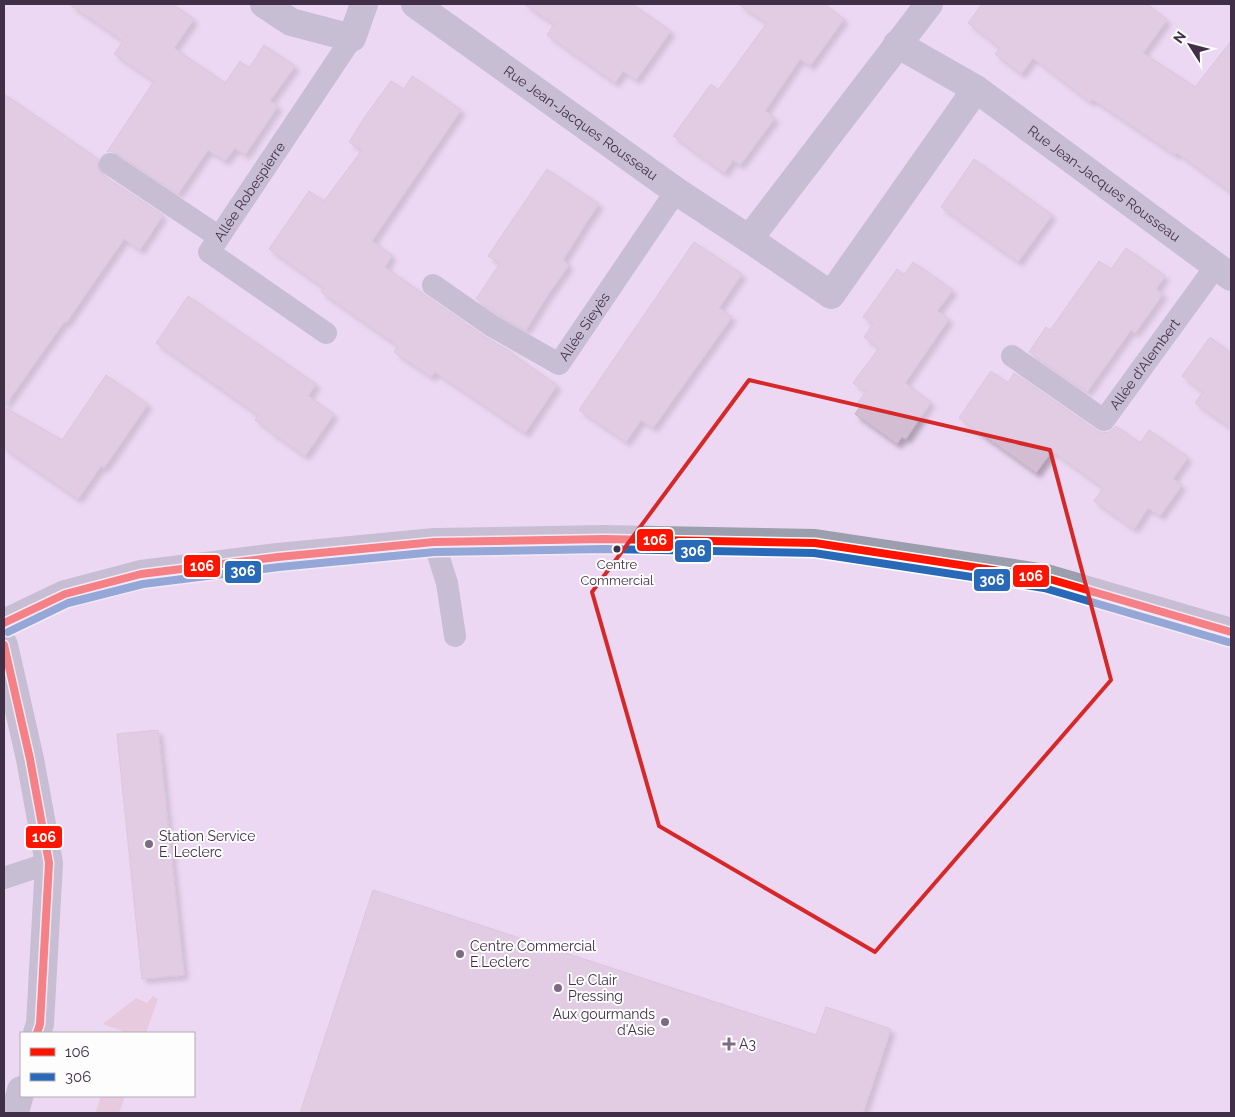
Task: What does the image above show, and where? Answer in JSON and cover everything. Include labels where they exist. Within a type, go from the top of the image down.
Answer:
[{"type":"street","points":[[264,4],[292,22],[352,38],[364,4]]},
{"type":"street","name":"Rue Jean-Jacques Rousseau","points":[[415,4],[676,190],[831,295],[976,89]]},
{"type":"street","points":[[750,239],[929,4]]},
{"type":"street","name":"Rue Jean-Jacques Rousseau","points":[[897,44],[976,89],[1224,272]]},
{"type":"street","points":[[4,623],[66,594],[141,574],[434,542],[604,539],[815,543],[1046,578],[1231,632]]},
{"type":"street","points":[[4,645],[30,759],[50,863],[40,1024],[37,1032]]},
{"type":"street","points":[[15,1113],[20,1094]]},
{"type":"lane","name":"Allée Robespierre","points":[[326,333],[209,252],[352,38]]},
{"type":"lane","points":[[110,164],[219,236]]},
{"type":"lane","name":"Allée Sieyès","points":[[433,285],[492,326],[559,364],[676,190]]},
{"type":"lane","name":"Allée d'Alembert","points":[[1012,356],[1104,420],[1224,272]]},
{"type":"lane","points":[[434,542],[448,583],[456,636]]},
{"type":"lane","points":[[4,878],[50,863]]},
{"type":"highlighted area","points":[[749,380],[1050,450],[1111,680],[875,952],[659,826],[592,592]]},
{"type":"shaded area","points":[[153,996],[158,999],[146,1032],[122,1032],[103,1024],[136,998],[147,1003]]},
{"type":"shaded area","points":[[101,1097],[125,1097],[119,1113],[95,1113]]},
{"type":"building","points":[[69,4],[172,4],[194,19],[174,48],[225,83],[240,61],[249,68],[264,45],[295,66],[270,101],[278,106],[245,155],[235,148],[225,161],[208,150],[178,194],[117,153],[107,152],[154,81],[114,54],[123,41]]},
{"type":"building","points":[[524,4],[632,4],[671,31],[636,80],[623,71],[615,83],[547,35],[554,24]]},
{"type":"building","points":[[738,4],[824,4],[844,19],[810,66],[800,59],[765,111],[775,118],[740,165],[733,160],[724,173],[673,136],[711,84],[718,90],[767,23]]},
{"type":"building","points":[[982,4],[1147,4],[1167,20],[1143,53],[1195,87],[1231,41],[1231,192],[1177,153],[1175,155],[1092,99],[1090,102],[1033,58],[1021,74],[995,54],[1000,48],[968,23]]},
{"type":"building","points":[[412,76],[461,110],[372,241],[392,255],[385,267],[557,385],[525,433],[435,372],[431,377],[394,352],[398,346],[321,292],[324,288],[269,249],[309,191],[324,201],[362,150],[349,142],[391,81],[404,89]]},
{"type":"building","points":[[4,94],[98,159],[98,169],[102,175],[163,215],[140,250],[124,239],[66,323],[64,322],[4,407]]},
{"type":"building","points":[[974,159],[1052,215],[1018,262],[941,207]]},
{"type":"building","points":[[547,169],[599,204],[563,260],[569,265],[526,330],[476,299],[500,263],[488,256]]},
{"type":"building","points":[[694,242],[742,274],[719,308],[732,317],[653,428],[641,420],[626,442],[579,410]]},
{"type":"building","points":[[1126,248],[1165,276],[1156,289],[1163,294],[1135,333],[1131,330],[1087,392],[1029,352],[1046,327],[1050,330],[1099,261],[1111,269]]},
{"type":"building","points":[[913,262],[953,290],[937,311],[949,319],[905,383],[931,402],[906,439],[902,437],[897,444],[855,414],[860,407],[857,404],[866,391],[853,383],[879,348],[864,337],[873,324],[863,317],[897,269],[904,275]]},
{"type":"building","points":[[188,296],[316,384],[308,396],[334,414],[305,456],[255,420],[258,415],[156,343]]},
{"type":"building","points":[[1210,337],[1231,353],[1231,428],[1195,403],[1203,392],[1182,376]]},
{"type":"building","points":[[991,371],[1008,383],[1014,373],[1097,431],[1109,432],[1116,426],[1140,443],[1149,430],[1188,457],[1173,479],[1182,485],[1160,516],[1148,508],[1134,529],[1094,501],[1103,488],[1052,451],[1036,473],[959,418]]},
{"type":"building","points":[[106,375],[148,404],[104,468],[101,466],[78,499],[4,448],[4,407],[62,440]]},
{"type":"building","name":"Station Service E. Leclerc","points":[[158,730],[184,975],[142,979],[117,734]]},
{"type":"building","name":"Centre Commercial E.Leclerc","points":[[373,890],[816,1035],[826,1007],[891,1029],[863,1113],[300,1113]]},
{"type":"transit line","name":"106","points":[[4,623],[65,594],[141,574],[278,557],[434,542],[604,539],[815,543],[1046,578],[1231,632]]},
{"type":"transit line","name":"306","points":[[8,632],[68,603],[143,584],[279,567],[435,552],[604,549],[814,553],[1044,588],[1228,642]]},
{"type":"transit line","name":"106","points":[[4,645],[30,759],[49,863],[40,1024],[37,1032]]},
{"type":"place","name":"Centre Commercial","points":[[617,549]]},
{"type":"place","name":"Station Service E. Leclerc","points":[[149,844]]},
{"type":"place","name":"Centre Commercial E.Leclerc","points":[[460,954]]},
{"type":"place","name":"Le Clair Pressing","points":[[558,988]]},
{"type":"place","name":"Aux gourmands d'Asie","points":[[665,1022]]},
{"type":"place","name":"A3","points":[[729,1044]]}]
